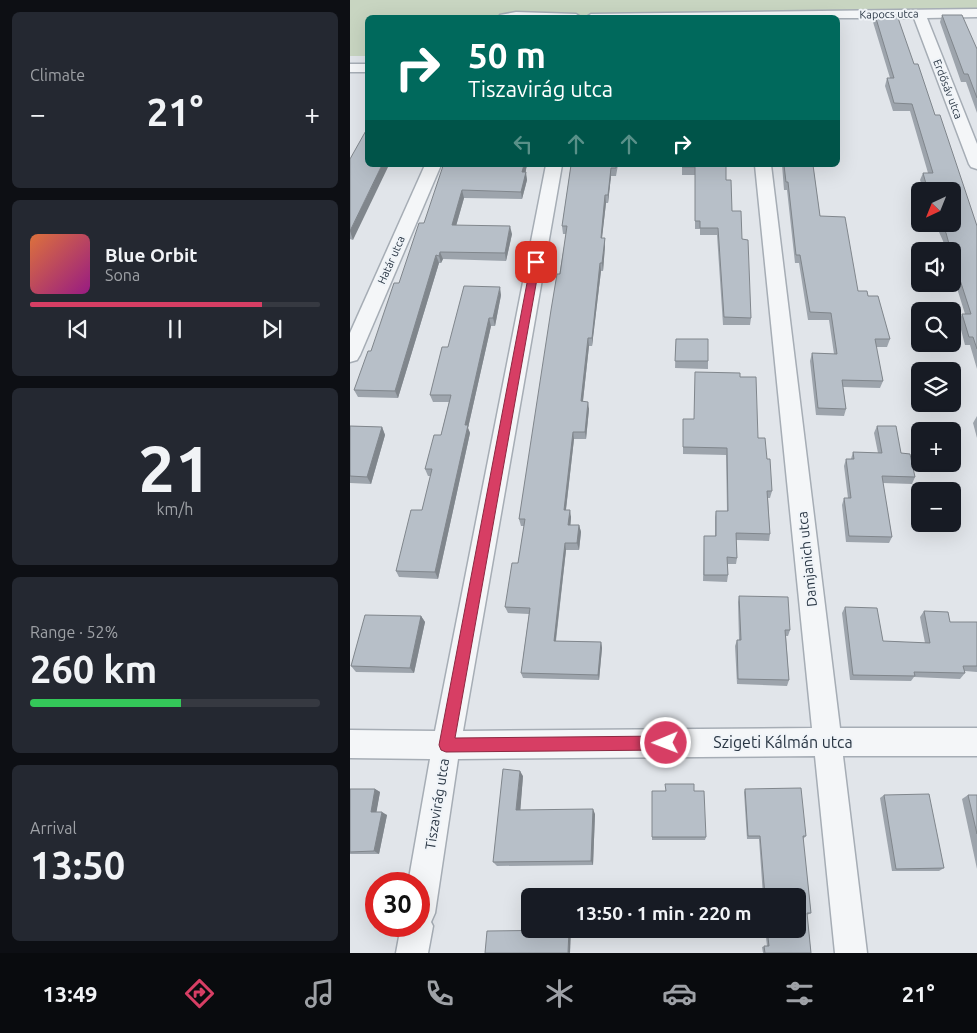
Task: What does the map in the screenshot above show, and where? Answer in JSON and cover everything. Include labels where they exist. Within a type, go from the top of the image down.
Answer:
[{"type":"street","name":"Kapocs utca","points":[[840,15],[977,13]]},
{"type":"street","name":"Erdősáv utca","points":[[919,14],[977,164]]},
{"type":"street","points":[[350,68],[365,68]]},
{"type":"street","name":"Határ utca","points":[[350,355],[432,167]]},
{"type":"street","name":"Tiszavirág utca","points":[[426,872],[446,745],[554,167]]},
{"type":"street","name":"Damjanich utca","points":[[764,167],[826,741],[851,953]]},
{"type":"street","name":"Szigeti Kálmán utca","points":[[350,744],[977,742]]},
{"type":"street","points":[[412,953],[414,937]]},
{"type":"green space","points":[[350,0],[977,0],[977,9],[571,15],[365,15],[365,56],[350,56]]},
{"type":"building","points":[[875,15],[897,15],[914,64],[918,64],[935,115],[940,115],[977,226],[977,349],[973,337],[969,337],[962,314],[971,314],[961,283],[961,242],[948,242],[946,232],[961,232],[961,182],[926,182],[923,173],[933,173],[912,104],[894,103],[887,78],[894,78]]},
{"type":"building","points":[[942,15],[962,15],[977,49],[977,98],[968,74],[964,74]]},
{"type":"building","points":[[365,132],[365,167],[381,167],[350,231],[350,159]]},
{"type":"building","points":[[443,167],[523,167],[522,172],[526,172],[521,192],[462,190],[452,225],[510,226],[505,253],[440,252],[439,256],[436,255],[395,391],[354,390],[368,351],[371,351],[394,283],[399,283],[419,223],[424,223]]},
{"type":"building","points":[[571,167],[616,167],[611,168],[608,195],[605,195],[601,238],[605,238],[602,263],[600,263],[592,338],[588,338],[581,401],[588,402],[585,432],[573,432],[564,510],[570,510],[568,525],[579,525],[577,543],[565,543],[554,641],[601,642],[598,675],[521,673],[530,608],[505,607],[512,563],[518,563],[525,519],[519,519],[551,310],[557,274],[560,274],[567,226],[562,226]]},
{"type":"building","points":[[695,167],[726,167],[726,180],[731,180],[732,211],[741,211],[742,239],[748,240],[751,318],[724,317],[718,228],[700,228],[700,221],[695,221]]},
{"type":"building","points":[[784,167],[813,167],[820,216],[845,217],[858,291],[867,291],[868,296],[878,296],[890,339],[875,339],[883,381],[842,380],[846,409],[818,408],[812,353],[837,354],[831,313],[810,312],[800,255],[796,255],[788,182],[786,182]]},
{"type":"building","points":[[464,286],[500,287],[493,318],[489,318],[465,425],[468,425],[435,572],[396,571],[411,510],[422,510],[432,469],[425,469],[434,435],[441,435],[451,395],[430,395],[442,347],[448,347]]},
{"type":"building","points":[[676,339],[708,339],[708,361],[675,361]]},
{"type":"building","points":[[695,372],[740,373],[740,377],[756,377],[758,438],[765,438],[767,459],[770,459],[772,491],[767,491],[770,534],[736,533],[737,558],[727,557],[728,575],[704,575],[704,536],[716,536],[716,511],[728,511],[727,448],[683,447],[683,419],[694,419]]},
{"type":"building","points":[[350,426],[382,427],[367,477],[350,476]]},
{"type":"building","points":[[877,426],[896,426],[901,453],[910,454],[911,472],[914,472],[915,477],[882,476],[892,537],[849,536],[844,498],[851,498],[846,459],[854,459],[853,452],[882,453]]},
{"type":"building","points":[[739,596],[788,597],[790,630],[785,630],[789,680],[738,679],[737,640],[741,640]]},
{"type":"building","points":[[845,607],[877,608],[883,641],[930,643],[924,611],[948,612],[950,622],[977,622],[977,666],[963,666],[965,673],[914,672],[915,676],[853,675]]},
{"type":"building","points":[[365,615],[421,616],[410,668],[351,666]]},
{"type":"building","points":[[503,769],[520,771],[516,810],[593,809],[591,861],[493,862]]},
{"type":"building","points":[[665,784],[694,784],[694,791],[704,791],[706,837],[652,837],[652,791],[666,791]]},
{"type":"building","points":[[801,788],[806,836],[803,836],[811,913],[807,913],[811,953],[765,953],[764,946],[769,946],[768,938],[806,938],[806,888],[764,888],[760,836],[748,836],[745,789]]},
{"type":"building","points":[[350,789],[375,789],[371,812],[382,812],[374,851],[350,852]]},
{"type":"building","points":[[929,794],[944,868],[896,869],[884,795]]},
{"type":"building","points":[[968,795],[977,795],[977,834]]},
{"type":"building","points":[[487,931],[521,931],[521,938],[569,938],[568,953],[485,953]]},
{"type":"route","points":[[536,262],[446,745],[666,743]]}]
